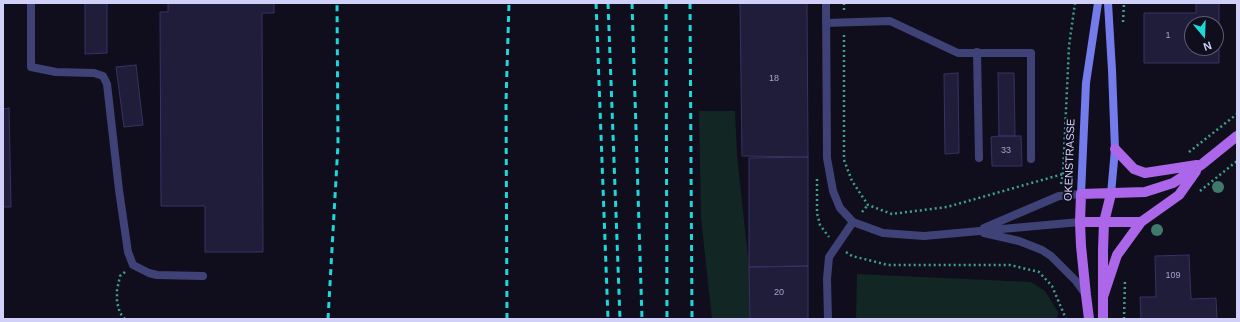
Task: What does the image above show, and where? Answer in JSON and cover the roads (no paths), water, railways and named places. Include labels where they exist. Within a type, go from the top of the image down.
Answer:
[{"type":"main road","name":"OKENSTRASSE","points":[[1089,319],[1080,222],[1086,83],[1098,3]]},
{"type":"main road","points":[[1103,319],[1104,222],[1110,194],[1115,149],[1108,3]]},
{"type":"main road","points":[[1081,194],[1145,192],[1173,183],[1200,165],[1237,136]]},
{"type":"main road","points":[[1115,149],[1134,169],[1145,173],[1200,165]]},
{"type":"main road","points":[[1103,297],[1117,255],[1141,222],[1179,195],[1200,165]]},
{"type":"main road","points":[[1080,222],[1141,222]]},
{"type":"street","points":[[31,3],[32,67],[56,72],[94,73],[103,76],[108,84],[119,190],[128,252],[133,265],[149,273],[157,275],[203,276]]},
{"type":"street","points":[[826,3],[827,158],[833,191],[840,208],[853,222],[883,233],[924,236],[1080,222]]},
{"type":"street","points":[[826,23],[890,21],[958,53],[1031,53],[1031,159]]},
{"type":"street","points":[[978,52],[979,158]]},
{"type":"street","points":[[976,232],[1059,196],[1081,194]]},
{"type":"street","points":[[828,319],[827,279],[829,257],[853,222]]},
{"type":"street","points":[[976,232],[1019,241],[1042,250],[1051,256],[1076,280],[1086,295]]},
{"type":"railway","points":[[328,319],[338,144],[337,3]]},
{"type":"railway","points":[[507,319],[506,102],[509,3]]},
{"type":"railway","points":[[596,3],[608,319]]},
{"type":"railway","points":[[608,3],[620,319]]},
{"type":"railway","points":[[632,3],[642,319]]},
{"type":"railway","points":[[666,3],[667,319]]},
{"type":"railway","points":[[690,3],[692,319]]}]
